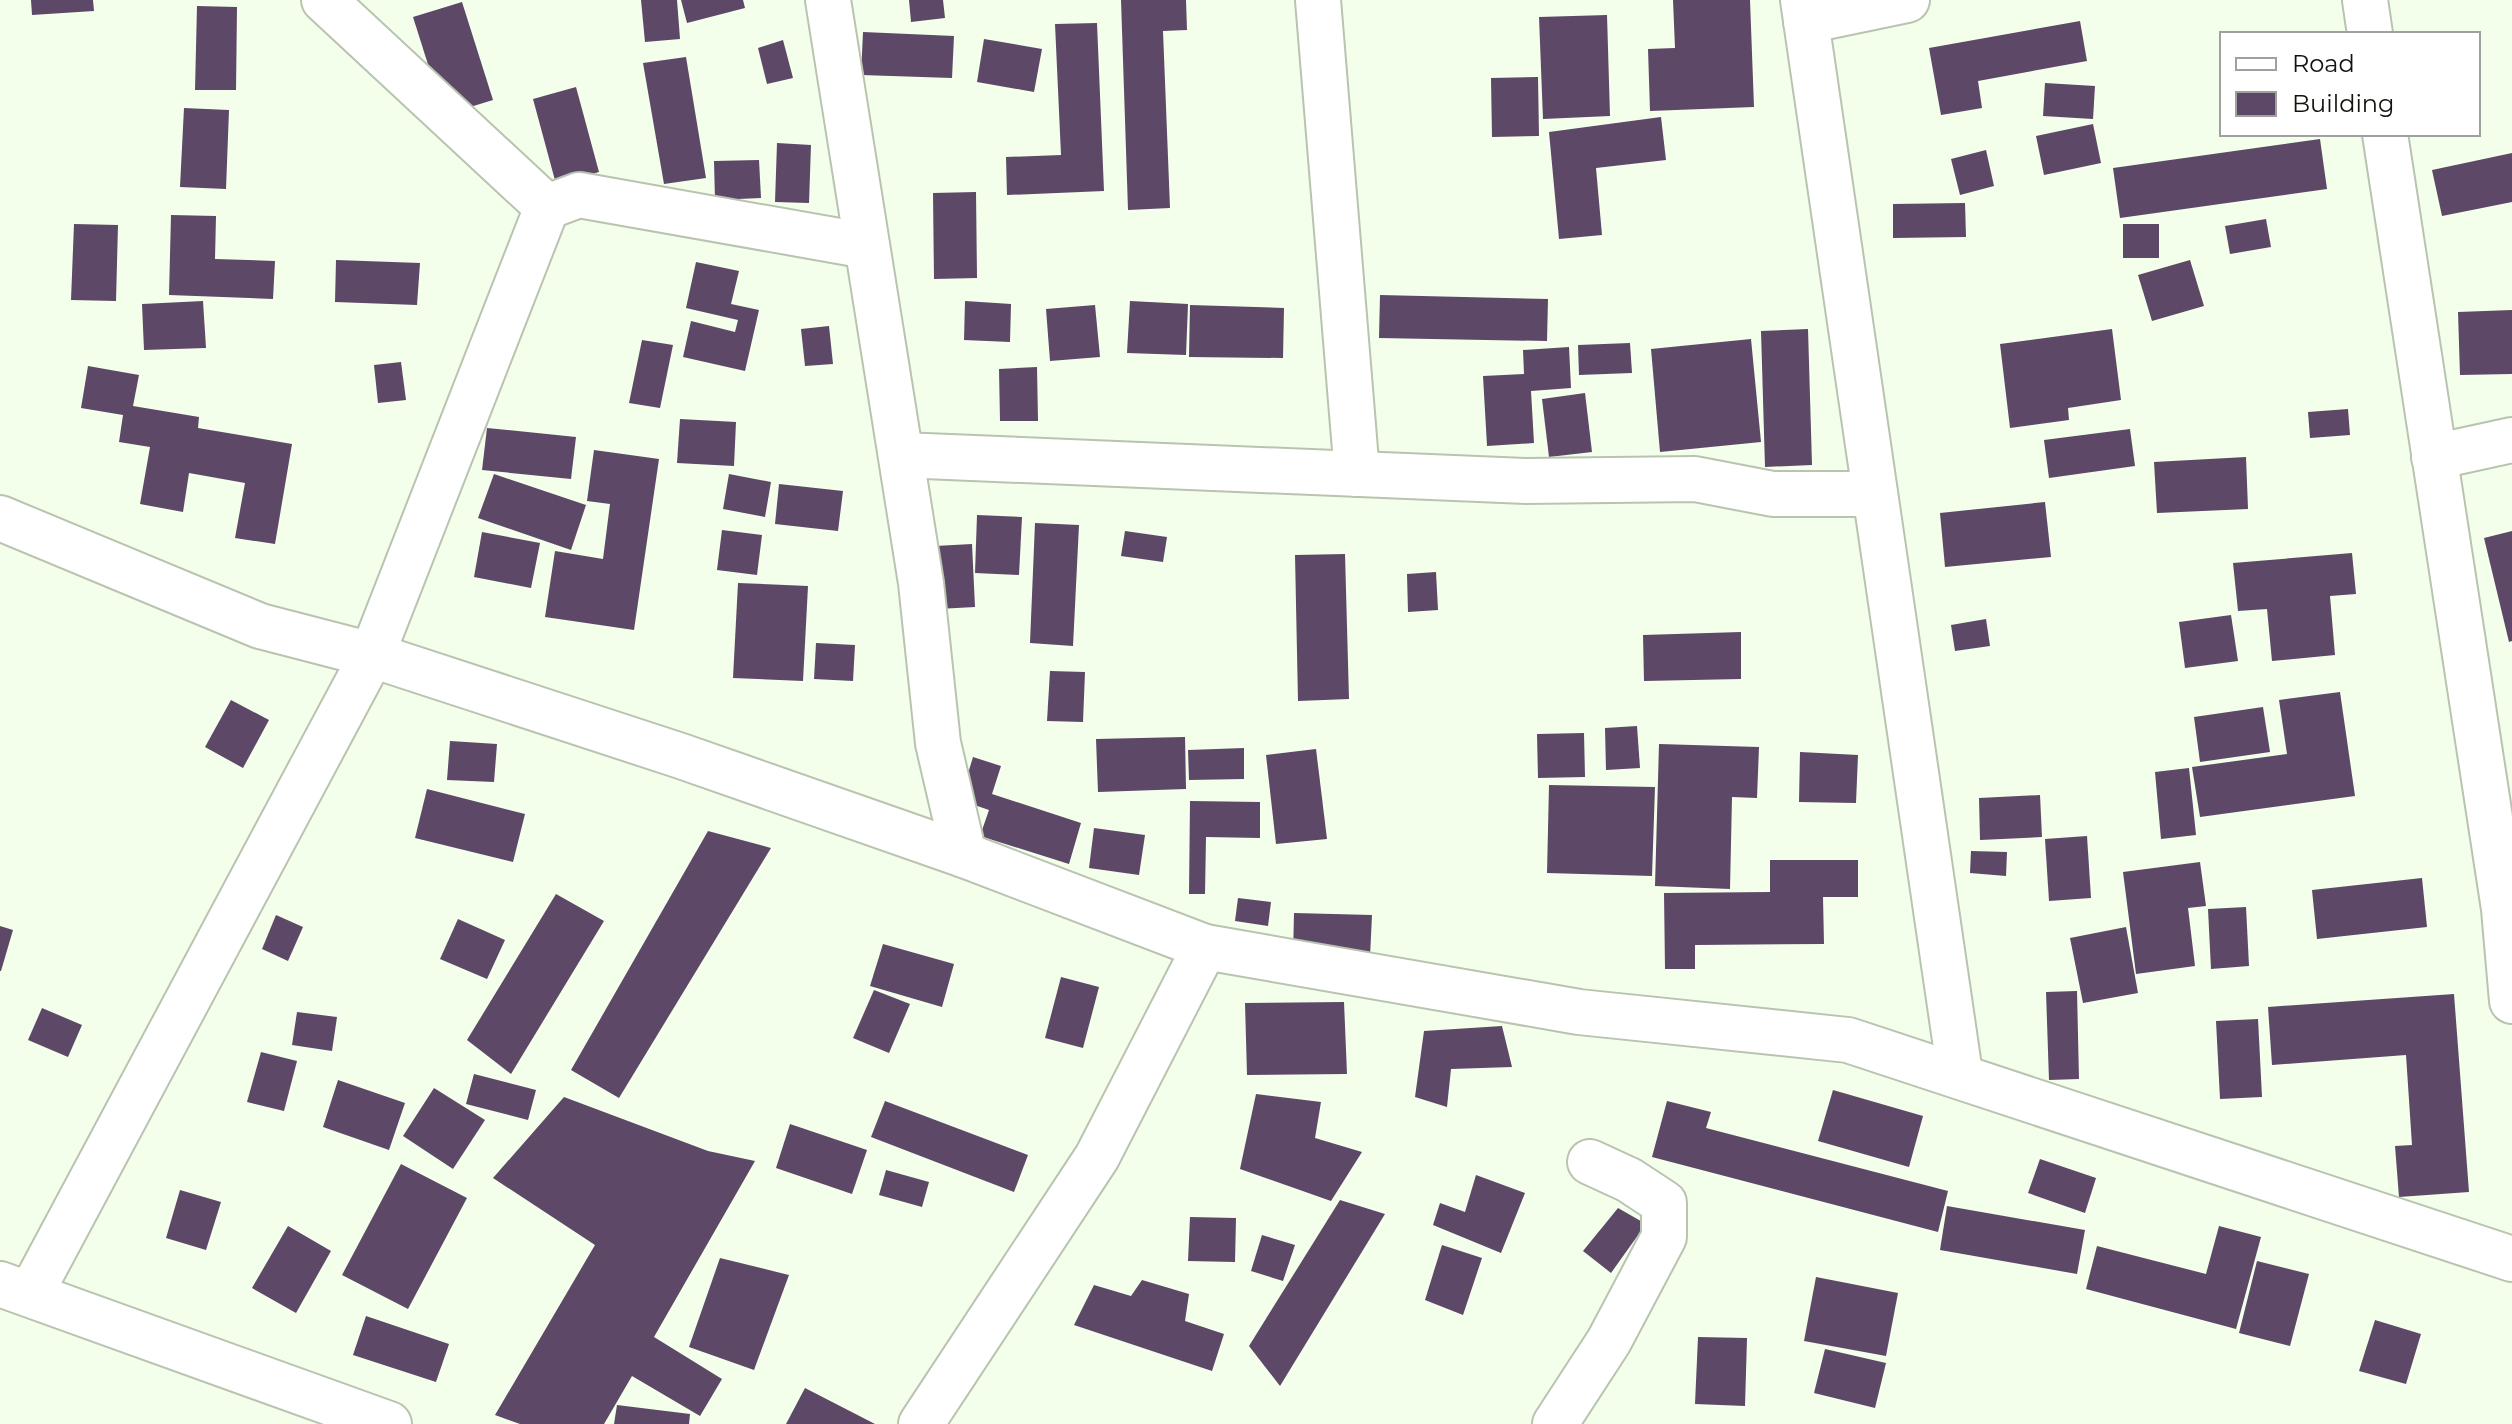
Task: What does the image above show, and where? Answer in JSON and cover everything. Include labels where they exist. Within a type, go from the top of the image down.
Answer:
[{"type":"street","points":[[828,0],[921,583],[938,743],[964,855]]},
{"type":"street","points":[[1318,0],[1357,474]]},
{"type":"street","points":[[1907,0],[1804,10],[1960,1074]]},
{"type":"street","points":[[2365,0],[2370,32]]},
{"type":"street","points":[[334,2],[547,207]]},
{"type":"street","points":[[2385,136],[2508,908],[2512,1001]]},
{"type":"street","points":[[389,1424],[16,1288],[372,655],[547,207],[579,195],[867,246]]},
{"type":"street","points":[[2434,457],[2512,440]]},
{"type":"street","points":[[901,455],[1526,481],[1695,479],[1773,494],[1875,494]]},
{"type":"street","points":[[0,518],[260,626],[372,655],[964,855],[1205,947],[1579,1012],[1848,1040],[1960,1074],[2512,1259]]},
{"type":"street","points":[[921,1424],[1097,1157],[1205,947]]},
{"type":"street","points":[[1555,1424],[1609,1341],[1664,1237],[1664,1203],[1629,1180],[1590,1162]]},
{"type":"building","points":[[31,0],[93,0],[94,11],[32,15]]},
{"type":"building","points":[[641,0],[677,0],[680,39],[645,42]]},
{"type":"building","points":[[681,0],[743,0],[745,8],[687,23]]},
{"type":"building","points":[[909,0],[943,0],[945,18],[911,22]]},
{"type":"building","points":[[1121,0],[1186,0],[1187,30],[1163,31],[1170,208],[1128,210]]},
{"type":"building","points":[[1673,0],[1750,0],[1754,107],[1650,111],[1648,49],[1675,48]]},
{"type":"building","points":[[462,2],[493,100],[444,115],[413,17]]},
{"type":"building","points":[[197,6],[237,7],[236,90],[195,90]]},
{"type":"building","points":[[1607,15],[1610,116],[1543,119],[1539,17]]},
{"type":"building","points":[[2080,21],[2087,61],[1978,81],[1982,108],[1941,115],[1929,48]]},
{"type":"building","points":[[1097,23],[1104,191],[1007,195],[1006,157],[1061,155],[1055,24]]},
{"type":"building","points":[[863,32],[954,36],[952,78],[861,75]]},
{"type":"building","points":[[984,39],[1042,49],[1034,92],[977,82]]},
{"type":"building","points":[[783,40],[793,78],[767,84],[758,48]]},
{"type":"building","points":[[686,57],[706,178],[664,184],[643,63]]},
{"type":"building","points":[[1538,77],[1539,136],[1492,137],[1491,78]]},
{"type":"building","points":[[2045,83],[2095,86],[2093,119],[2043,116]]},
{"type":"building","points":[[576,87],[599,172],[556,184],[533,99]]},
{"type":"building","points":[[184,108],[229,110],[226,189],[180,187]]},
{"type":"building","points":[[1661,117],[1666,160],[1596,168],[1602,235],[1559,239],[1549,132]]},
{"type":"building","points":[[2093,124],[2101,163],[2044,175],[2036,136]]},
{"type":"building","points":[[2320,139],[2327,189],[2120,218],[2113,168]]},
{"type":"building","points":[[777,143],[811,145],[809,203],[775,202]]},
{"type":"building","points":[[1986,150],[1994,186],[1960,195],[1951,159]]},
{"type":"building","points":[[2512,153],[2512,202],[2442,216],[2432,170]]},
{"type":"building","points":[[759,160],[761,198],[715,200],[714,161]]},
{"type":"building","points":[[976,192],[977,278],[934,279],[933,193]]},
{"type":"building","points":[[1965,203],[1966,237],[1893,238],[1893,204]]},
{"type":"building","points":[[171,215],[216,216],[215,259],[275,261],[273,299],[169,295]]},
{"type":"building","points":[[2266,219],[2271,247],[2230,254],[2225,226]]},
{"type":"building","points":[[74,224],[118,225],[116,301],[71,300]]},
{"type":"building","points":[[2123,224],[2159,224],[2159,258],[2123,258]]},
{"type":"building","points":[[336,260],[420,263],[417,305],[335,302]]},
{"type":"building","points":[[2190,260],[2204,306],[2152,321],[2138,275]]},
{"type":"building","points":[[696,262],[739,271],[731,304],[759,310],[745,371],[683,357],[691,321],[735,332],[738,320],[686,308]]},
{"type":"building","points":[[1380,295],[1548,299],[1547,341],[1379,338]]},
{"type":"building","points":[[203,301],[206,348],[144,350],[142,304]]},
{"type":"building","points":[[965,301],[1011,304],[1010,342],[964,340]]},
{"type":"building","points":[[1130,301],[1188,304],[1186,355],[1127,353]]},
{"type":"building","points":[[1095,305],[1100,357],[1050,361],[1046,309]]},
{"type":"building","points":[[1190,305],[1284,308],[1283,358],[1189,357]]},
{"type":"building","points":[[2512,310],[2512,374],[2460,375],[2458,312]]},
{"type":"building","points":[[829,326],[833,364],[805,366],[801,329]]},
{"type":"building","points":[[1808,329],[1812,465],[1765,467],[1761,331]]},
{"type":"building","points":[[2112,329],[2121,400],[2068,408],[2069,420],[2010,428],[2000,344]]},
{"type":"building","points":[[1751,339],[1761,442],[1660,452],[1651,349]]},
{"type":"building","points":[[642,340],[673,345],[660,408],[629,403]]},
{"type":"building","points":[[1630,343],[1632,373],[1579,375],[1578,345]]},
{"type":"building","points":[[1569,347],[1571,388],[1531,391],[1534,443],[1487,446],[1483,376],[1524,374],[1523,350]]},
{"type":"building","points":[[401,362],[406,400],[378,403],[374,365]]},
{"type":"building","points":[[88,366],[139,375],[133,406],[199,417],[198,428],[292,444],[275,544],[235,538],[245,483],[189,473],[183,512],[140,504],[150,447],[119,442],[123,415],[81,408]]},
{"type":"building","points":[[1037,367],[1038,421],[1000,421],[999,369]]},
{"type":"building","points":[[1585,393],[1592,452],[1549,457],[1542,399]]},
{"type":"building","points":[[2348,409],[2350,435],[2310,438],[2308,412]]},
{"type":"building","points":[[680,419],[736,422],[734,466],[677,463]]},
{"type":"building","points":[[487,428],[576,437],[571,479],[482,470]]},
{"type":"building","points":[[2130,429],[2135,466],[2049,478],[2044,440]]},
{"type":"building","points":[[594,450],[659,459],[634,630],[545,617],[555,551],[603,559],[610,504],[587,501]]},
{"type":"building","points":[[2246,457],[2248,509],[2157,513],[2154,462]]},
{"type":"building","points":[[494,474],[586,505],[571,550],[478,518]]},
{"type":"building","points":[[729,474],[771,482],[765,517],[723,509]]},
{"type":"building","points":[[779,484],[843,491],[838,531],[775,524]]},
{"type":"building","points":[[2045,502],[2051,557],[1945,567],[1940,513]]},
{"type":"building","points":[[977,515],[1022,517],[1019,575],[975,573]]},
{"type":"building","points":[[1035,523],[1079,525],[1073,646],[1030,643]]},
{"type":"building","points":[[722,530],[762,535],[757,575],[717,570]]},
{"type":"building","points":[[1125,531],[1167,537],[1163,562],[1121,556]]},
{"type":"building","points":[[2512,531],[2512,641],[2509,642],[2484,538]]},
{"type":"building","points":[[482,532],[540,543],[531,588],[474,577]]},
{"type":"building","points":[[972,544],[975,607],[938,609],[935,546]]},
{"type":"building","points":[[2352,553],[2356,594],[2330,596],[2335,655],[2272,661],[2267,609],[2238,611],[2233,563]]},
{"type":"building","points":[[1345,554],[1349,699],[1298,701],[1295,555]]},
{"type":"building","points":[[1436,572],[1438,610],[1408,612],[1407,574]]},
{"type":"building","points":[[738,583],[808,586],[803,681],[733,678]]},
{"type":"building","points":[[2231,615],[2238,661],[2185,668],[2179,622]]},
{"type":"building","points":[[1986,619],[1990,646],[1955,651],[1951,625]]},
{"type":"building","points":[[1741,632],[1741,679],[1644,681],[1643,635]]},
{"type":"building","points":[[816,643],[855,645],[853,681],[814,679]]},
{"type":"building","points":[[1050,671],[1085,672],[1083,722],[1047,721]]},
{"type":"building","points":[[2340,692],[2355,796],[2200,817],[2192,767],[2287,754],[2279,700]]},
{"type":"building","points":[[231,700],[269,720],[243,768],[205,747]]},
{"type":"building","points":[[2263,707],[2270,752],[2200,762],[2194,717]]},
{"type":"building","points":[[1637,726],[1640,768],[1606,770],[1605,728]]},
{"type":"building","points":[[1584,733],[1585,777],[1538,778],[1537,734]]},
{"type":"building","points":[[1185,737],[1186,789],[1098,792],[1096,739]]},
{"type":"building","points":[[450,741],[497,744],[494,782],[447,780]]},
{"type":"building","points":[[1659,744],[1759,747],[1757,798],[1732,797],[1730,889],[1655,886]]},
{"type":"building","points":[[1244,748],[1244,779],[1189,780],[1188,750]]},
{"type":"building","points":[[1316,749],[1327,839],[1276,844],[1266,755]]},
{"type":"building","points":[[1800,752],[1858,755],[1856,803],[1799,802]]},
{"type":"building","points":[[973,757],[1001,766],[992,794],[1081,823],[1069,864],[980,836],[989,810],[960,800]]},
{"type":"building","points":[[2189,768],[2196,835],[2161,839],[2155,772]]},
{"type":"building","points":[[1549,785],[1655,787],[1652,876],[1547,873]]},
{"type":"building","points":[[427,789],[525,814],[513,862],[415,838]]},
{"type":"building","points":[[2040,795],[2042,837],[1980,840],[1979,798]]},
{"type":"building","points":[[1190,801],[1260,802],[1260,838],[1206,837],[1205,894],[1189,894]]},
{"type":"building","points":[[1094,828],[1145,835],[1139,875],[1089,868]]},
{"type":"building","points":[[708,831],[771,848],[619,1098],[571,1070]]},
{"type":"building","points":[[2087,836],[2091,898],[2049,901],[2045,839]]},
{"type":"building","points":[[1971,851],[2007,852],[2006,876],[1970,873]]},
{"type":"building","points":[[1770,860],[1858,860],[1858,897],[1823,897],[1824,944],[1695,945],[1695,969],[1665,969],[1664,893],[1770,892]]},
{"type":"building","points":[[2200,862],[2206,906],[2188,908],[2195,966],[2136,974],[2123,872]]},
{"type":"building","points":[[2422,878],[2427,927],[2317,939],[2312,890]]},
{"type":"building","points":[[556,894],[604,921],[511,1074],[467,1040]]},
{"type":"building","points":[[1238,898],[1271,902],[1268,926],[1235,921]]},
{"type":"building","points":[[2246,907],[2249,966],[2211,969],[2208,909]]},
{"type":"building","points":[[1294,913],[1372,915],[1370,957],[1293,956]]},
{"type":"building","points":[[276,915],[303,927],[288,961],[262,949]]},
{"type":"building","points":[[458,919],[505,940],[487,979],[440,959]]},
{"type":"building","points":[[0,926],[13,930],[1,971],[0,971]]},
{"type":"building","points":[[2126,927],[2138,993],[2083,1003],[2070,938]]},
{"type":"building","points":[[883,944],[954,964],[942,1007],[870,986]]},
{"type":"building","points":[[1061,977],[1099,987],[1083,1048],[1045,1038]]},
{"type":"building","points":[[874,990],[910,1004],[889,1053],[853,1038]]},
{"type":"building","points":[[2077,991],[2079,1079],[2049,1080],[2046,992]]},
{"type":"building","points":[[2454,994],[2469,1192],[2399,1197],[2395,1146],[2412,1145],[2406,1055],[2272,1065],[2268,1007]]},
{"type":"building","points":[[1344,1002],[1347,1074],[1247,1075],[1245,1003]]},
{"type":"building","points":[[42,1008],[82,1025],[68,1057],[28,1040]]},
{"type":"building","points":[[297,1012],[337,1017],[332,1051],[292,1045]]},
{"type":"building","points":[[2258,1019],[2262,1097],[2220,1099],[2216,1021]]},
{"type":"building","points":[[1502,1026],[1512,1067],[1451,1069],[1447,1107],[1415,1097],[1424,1031]]},
{"type":"building","points":[[261,1052],[297,1061],[284,1111],[247,1102]]},
{"type":"building","points":[[474,1074],[536,1090],[528,1120],[466,1104]]},
{"type":"building","points":[[338,1080],[405,1103],[389,1150],[323,1127]]},
{"type":"building","points":[[434,1088],[485,1120],[453,1169],[403,1136]]},
{"type":"building","points":[[1833,1090],[1923,1116],[1909,1167],[1818,1141]]},
{"type":"building","points":[[1256,1094],[1321,1102],[1315,1138],[1362,1152],[1331,1201],[1240,1169]]},
{"type":"building","points":[[564,1097],[708,1151],[755,1161],[654,1337],[722,1379],[700,1416],[632,1376],[604,1424],[520,1424],[495,1415],[595,1245],[493,1178]]},
{"type":"building","points":[[885,1101],[1028,1155],[1014,1192],[871,1137]]},
{"type":"building","points":[[1667,1101],[1711,1112],[1706,1128],[1948,1191],[1938,1232],[1652,1157]]},
{"type":"building","points":[[790,1124],[867,1150],[852,1194],[776,1168]]},
{"type":"building","points":[[2040,1159],[2096,1178],[2085,1213],[2028,1193]]},
{"type":"building","points":[[401,1164],[467,1198],[408,1309],[342,1275]]},
{"type":"building","points":[[886,1170],[929,1182],[922,1207],[879,1195]]},
{"type":"building","points":[[1476,1175],[1525,1193],[1501,1253],[1433,1225],[1440,1203],[1465,1212]]},
{"type":"building","points":[[180,1190],[221,1202],[206,1250],[166,1238]]},
{"type":"building","points":[[1340,1200],[1385,1214],[1280,1386],[1249,1346]]},
{"type":"building","points":[[1947,1206],[2085,1230],[2077,1274],[1940,1250]]},
{"type":"building","points":[[1618,1208],[1646,1224],[1611,1273],[1583,1251]]},
{"type":"building","points":[[1190,1217],[1236,1218],[1235,1262],[1188,1261]]},
{"type":"building","points":[[288,1226],[331,1251],[296,1313],[252,1288]]},
{"type":"building","points":[[2219,1226],[2261,1237],[2236,1329],[2086,1289],[2097,1246],[2206,1274]]},
{"type":"building","points":[[1262,1235],[1295,1245],[1283,1281],[1251,1271]]},
{"type":"building","points":[[1442,1245],[1482,1258],[1463,1315],[1425,1300]]},
{"type":"building","points":[[720,1258],[789,1275],[754,1370],[689,1347]]},
{"type":"building","points":[[2257,1261],[2309,1274],[2290,1346],[2239,1333]]},
{"type":"building","points":[[1816,1277],[1898,1293],[1886,1356],[1804,1341]]},
{"type":"building","points":[[1142,1280],[1189,1294],[1185,1321],[1224,1334],[1212,1371],[1074,1325],[1094,1285],[1131,1296]]},
{"type":"building","points":[[366,1316],[449,1344],[436,1382],[353,1355]]},
{"type":"building","points":[[2375,1320],[2421,1334],[2406,1384],[2359,1371]]},
{"type":"building","points":[[1698,1337],[1747,1338],[1745,1406],[1695,1404]]},
{"type":"building","points":[[1825,1349],[1886,1363],[1875,1408],[1814,1393]]},
{"type":"building","points":[[805,1388],[875,1424],[786,1424]]},
{"type":"building","points":[[617,1405],[690,1414],[689,1424],[614,1424]]}]
